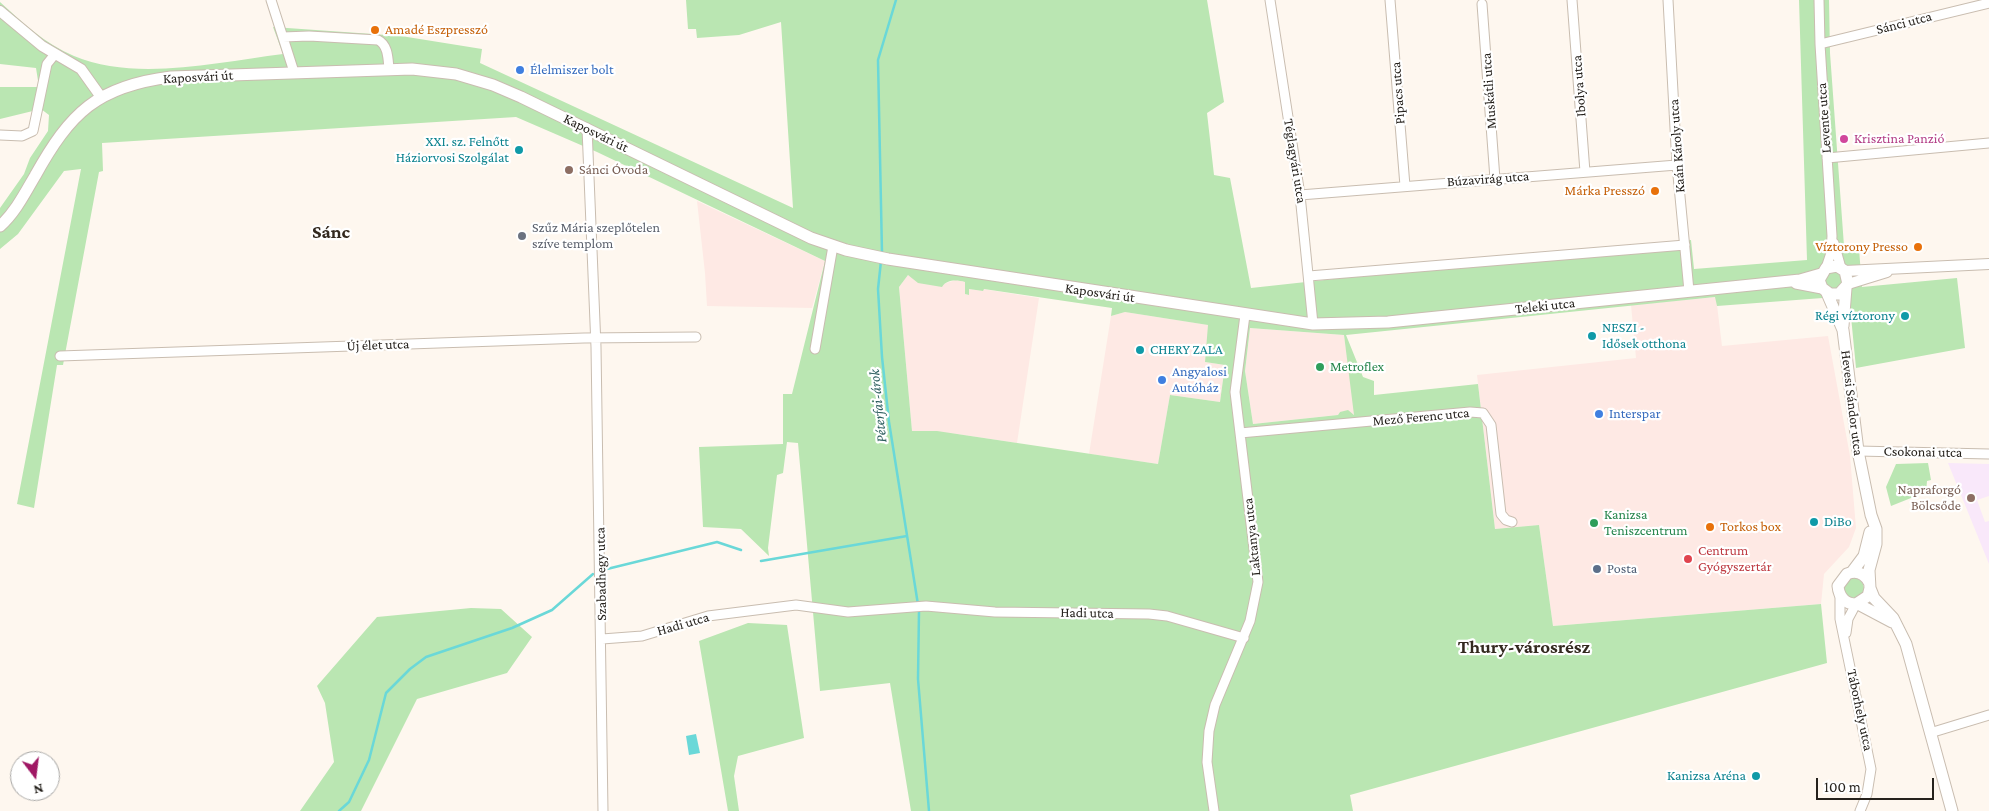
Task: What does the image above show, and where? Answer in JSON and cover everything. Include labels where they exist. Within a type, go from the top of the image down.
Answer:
[{"type":"main road","name":"Kaposvári út","points":[[0,226],[20,202],[54,142],[83,110],[101,97],[128,85],[146,80],[294,72],[389,69],[429,70],[481,81],[521,97],[790,228],[833,246],[884,258],[1244,315],[1313,324]]},
{"type":"main road","points":[[1843,330],[1847,286],[1843,269],[1832,266],[1823,271],[1820,284],[1824,291],[1839,294],[1847,286]]},
{"type":"main road","name":"Teleki utca","points":[[1313,324],[1388,322],[1777,282],[1804,279],[1823,271]]},
{"type":"main road","name":"Teleki utca","points":[[1777,282],[1806,284],[1824,291]]},
{"type":"main road","name":"Hevesi Sándor utca","points":[[1824,291],[1843,330],[1858,451],[1871,515],[1875,523],[1876,536],[1869,570],[1870,585]]},
{"type":"main road","name":"Hevesi Sándor utca","points":[[1852,572],[1858,566],[1867,550],[1871,515]]},
{"type":"main road","points":[[1898,626],[1857,604],[1849,603],[1840,596],[1840,581],[1842,577],[1852,572],[1862,574],[1870,585],[1874,598],[1898,626],[1906,644],[1952,811]]},
{"type":"main road","points":[[1857,604],[1868,596],[1870,585]]},
{"type":"street","points":[[271,0],[294,72]]},
{"type":"street","name":"Téglagyári utca","points":[[1270,0],[1300,196],[1313,324]]},
{"type":"street","name":"Pipacs utca","points":[[1390,0],[1405,186]]},
{"type":"street","name":"Ibolya utca","points":[[1572,0],[1585,172]]},
{"type":"street","name":"Kaán Károly utca","points":[[1668,0],[1676,166],[1689,291]]},
{"type":"street","name":"Levente utca","points":[[1819,0],[1832,236],[1831,253],[1823,271]]},
{"type":"street","name":"Sánci utca","points":[[1820,44],[1989,3]]},
{"type":"street","name":"Muskátli utca","points":[[1482,4],[1495,178]]},
{"type":"street","points":[[0,11],[27,35],[84,72],[101,97]]},
{"type":"street","points":[[283,37],[310,36],[378,40],[384,44],[386,49],[389,69]]},
{"type":"street","points":[[0,135],[22,136],[33,131],[47,64],[55,54]]},
{"type":"street","name":"Szabadhegy utca","points":[[587,128],[596,338],[602,639],[603,811]]},
{"type":"street","points":[[1827,158],[1989,143]]},
{"type":"street","name":"Búzavirág utca","points":[[1300,196],[1495,178],[1676,166]]},
{"type":"street","name":"Levente utca","points":[[1832,236],[1843,269]]},
{"type":"street","points":[[1309,276],[1685,245]]},
{"type":"street","points":[[815,349],[833,246]]},
{"type":"street","points":[[1843,269],[1893,270],[1989,264]]},
{"type":"street","points":[[1847,286],[1893,270]]},
{"type":"street","name":"Laktanya utca","points":[[1214,811],[1207,762],[1209,731],[1215,705],[1244,638],[1253,612],[1258,582],[1235,386],[1244,315]]},
{"type":"street","name":"Új élet utca","points":[[60,356],[596,338],[696,337]]},
{"type":"street","name":"Mező Ferenc utca","points":[[1240,434],[1461,413],[1483,413],[1491,425],[1501,514],[1512,522]]},
{"type":"street","name":"Csokonai utca","points":[[1858,451],[1989,454]]},
{"type":"street","name":"Táborhely utca","points":[[1840,596],[1839,615],[1871,770],[1867,794],[1860,811]]},
{"type":"street","name":"Táborhely utca","points":[[1845,638],[1848,619],[1857,604]]},
{"type":"street","name":"Hadi utca","points":[[602,639],[642,636],[708,616],[777,606],[809,605],[848,612],[926,606],[995,612],[1156,614],[1244,638]]},
{"type":"street","points":[[1930,732],[1989,715]]},
{"type":"shaded area","points":[[697,201],[825,261],[812,308],[707,306]]},
{"type":"shaded area","points":[[908,275],[943,284],[956,280],[966,282],[965,294],[969,295],[969,289],[983,291],[983,289],[1039,298],[1017,443],[957,434],[912,431],[899,287]]},
{"type":"shaded area","points":[[1716,297],[1722,346],[1828,336],[1850,456],[1856,528],[1849,547],[1824,574],[1821,604],[1553,626],[1539,525],[1495,529],[1477,375],[1636,358],[1631,305]]},
{"type":"shaded area","name":"Angyalosi Autóház","points":[[1125,312],[1209,325],[1205,362],[1225,365],[1220,402],[1170,395],[1158,464],[1089,454],[1111,316]]},
{"type":"shaded area","points":[[1250,328],[1344,335],[1355,415],[1340,412],[1338,415],[1253,424],[1245,371]]},
{"type":"shaded area","name":"Napraforgó Bölcsőde","points":[[1948,463],[1989,464],[1989,496],[1977,500],[1985,522],[1989,521],[1989,564]]},
{"type":"green space","points":[[686,0],[1207,0],[1224,102],[1207,113],[1214,175],[1230,178],[1251,288],[1691,240],[1694,269],[1807,260],[1799,0],[1829,0],[1830,53],[1844,246],[1859,249],[1862,287],[1957,278],[1965,348],[1856,368],[1849,296],[1717,306],[1715,297],[1346,335],[1363,377],[1374,381],[1374,395],[1478,384],[1495,529],[1539,525],[1553,626],[1821,604],[1827,663],[1350,795],[1353,811],[911,811],[890,683],[820,691],[798,443],[787,442],[783,473],[777,475],[768,548],[769,556],[741,529],[703,527],[699,447],[783,444],[783,394],[792,394],[825,261],[597,152],[516,117],[102,143],[103,171],[99,172],[63,365],[57,365],[34,508],[17,504],[81,169],[64,171],[18,234],[0,249],[0,208],[24,174],[30,158],[48,131],[49,115],[41,109],[0,119],[0,87],[39,87],[36,68],[0,64],[0,2],[34,32],[63,51],[98,64],[123,68],[177,68],[283,54],[273,27],[401,36],[482,49],[480,63],[793,208],[781,22],[739,35],[697,38],[696,29],[688,29]],"holes":[[[908,275],[918,283],[942,287],[949,281],[965,282],[965,294],[969,295],[969,289],[983,291],[984,289],[1112,308],[1111,316],[1125,312],[1208,325],[1205,362],[1225,365],[1220,402],[1170,395],[1158,464],[937,431],[912,431],[899,287]],[[1250,328],[1344,335],[1354,415],[1348,410],[1340,412],[1338,415],[1253,424],[1245,371]]]},
{"type":"green space","points":[[1928,463],[1931,480],[1927,481],[1926,492],[1891,506],[1886,487],[1896,464]]},
{"type":"green space","points":[[1854,578],[1861,581],[1864,588],[1861,595],[1854,598],[1847,595],[1844,588],[1847,581]]},
{"type":"green space","points":[[471,608],[501,609],[532,637],[507,673],[417,699],[361,811],[300,811],[334,762],[325,703],[317,686],[377,617]]},
{"type":"green space","points":[[748,623],[787,625],[804,738],[738,756],[734,776],[739,811],[728,811],[699,641]]},
{"type":"water","points":[[696,734],[700,753],[689,755],[686,736]]},
{"type":"waterway","name":"Péterfai-árok","points":[[882,253],[878,60],[896,0]]},
{"type":"waterway","name":"Péterfai-árok","points":[[881,261],[878,289],[882,357],[889,422],[919,611],[918,679],[929,811]]},
{"type":"waterway","points":[[761,561],[907,536]]},
{"type":"waterway","points":[[607,569],[717,542],[741,550]]},
{"type":"waterway","points":[[339,811],[349,802],[369,760],[386,693],[410,669],[426,657],[512,628],[552,610],[593,574]]},
{"type":"place","name":"Amadé Eszpresszó","points":[[375,30]]},
{"type":"place","name":"Élelmiszer bolt","points":[[520,70]]},
{"type":"place","name":"Krisztina Panzió","points":[[1844,139]]},
{"type":"place","name":"XXI. sz. Felnőtt Háziorvosi Szolgálat","points":[[519,150]]},
{"type":"place","name":"Sánci Óvoda","points":[[569,170]]},
{"type":"place","name":"Márka Presszó","points":[[1655,191]]},
{"type":"place","name":"Szűz Mária szeplőtelen szíve templom","points":[[522,236]]},
{"type":"place","name":"Víztorony Presso","points":[[1918,247]]},
{"type":"place","name":"Régi víztorony","points":[[1905,316]]},
{"type":"place","name":"NESZI - Idősek otthona","points":[[1592,336]]},
{"type":"place","name":"CHERY ZALA","points":[[1140,350]]},
{"type":"place","name":"Metroflex","points":[[1320,367]]},
{"type":"place","name":"Angyalosi Autóház","points":[[1162,380]]},
{"type":"place","name":"Interspar","points":[[1599,414]]},
{"type":"place","name":"Napraforgó Bölcsőde","points":[[1971,498]]},
{"type":"place","name":"DiBo","points":[[1814,522]]},
{"type":"place","name":"Kanizsa Teniszcentrum","points":[[1594,523]]},
{"type":"place","name":"Torkos box","points":[[1710,527]]},
{"type":"place","name":"Centrum Gyógyszertár","points":[[1688,559]]},
{"type":"place","name":"Posta","points":[[1597,569]]},
{"type":"place","name":"Kanizsa Aréna","points":[[1756,776]]},
{"type":"district","name":"Sánc","points":[[331,232]]},
{"type":"district","name":"Thury-városrész","points":[[1524,647]]}]
